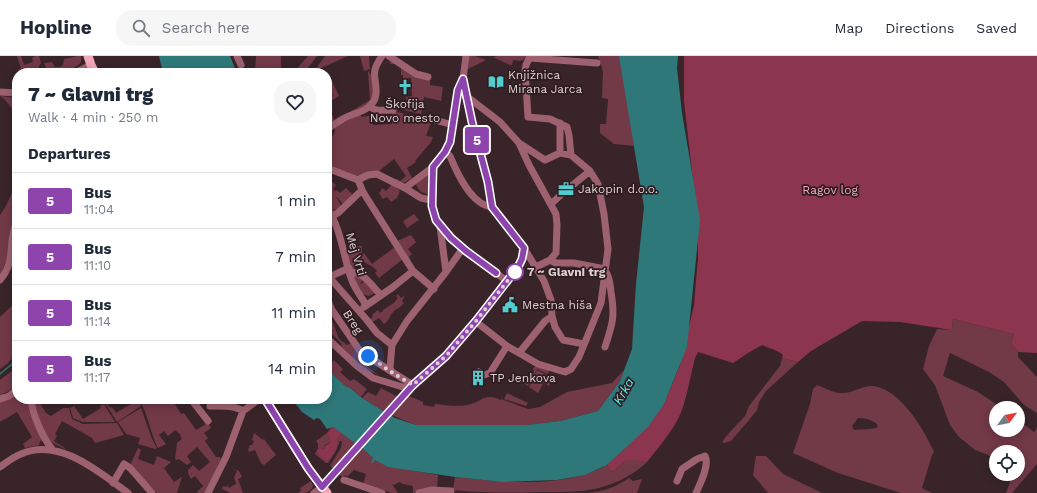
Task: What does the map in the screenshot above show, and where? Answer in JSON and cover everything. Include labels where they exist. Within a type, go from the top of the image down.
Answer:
[{"type":"main road","points":[[268,404],[308,468],[325,490]]},
{"type":"street","points":[[237,56],[241,65]]},
{"type":"street","points":[[332,126],[342,119],[370,107],[376,94],[374,71],[382,56]]},
{"type":"street","points":[[389,56],[416,74],[428,77]]},
{"type":"street","points":[[466,56],[463,79],[465,94],[488,182],[492,207],[524,248],[536,268],[550,295],[552,316],[563,340],[584,344]]},
{"type":"street","points":[[570,155],[567,127],[550,119],[528,116],[525,70],[526,64],[530,57],[562,58],[597,63]]},
{"type":"street","points":[[405,188],[433,167],[445,152],[450,142],[458,90],[463,79]]},
{"type":"street","points":[[0,92],[12,93]]},
{"type":"street","points":[[465,94],[500,122],[520,143],[545,160],[560,153],[570,155],[590,171],[598,184],[604,214],[608,249],[601,303],[574,365],[568,371],[565,372],[538,364],[507,346],[476,321]]},
{"type":"street","points":[[370,107],[379,111],[392,110]]},
{"type":"street","points":[[435,120],[453,125]]},
{"type":"street","points":[[560,123],[560,153]]},
{"type":"street","points":[[520,143],[528,165],[556,214],[557,250],[555,256],[536,268]]},
{"type":"street","points":[[445,152],[450,156],[468,190],[483,204],[492,207]]},
{"type":"street","points":[[433,167],[431,200],[434,214],[440,226],[463,248],[507,281]]},
{"type":"street","points":[[332,170],[358,180],[363,192],[413,271],[434,289]]},
{"type":"street","points":[[551,204],[590,171]]},
{"type":"street","points":[[358,180],[368,175],[378,174],[421,198],[431,200]]},
{"type":"street","points":[[333,216],[360,192],[363,192]]},
{"type":"street","points":[[421,198],[427,208],[434,214]]},
{"type":"street","name":"Mej Vrti","points":[[333,216],[354,285],[366,305]]},
{"type":"street","points":[[440,226],[446,272]]},
{"type":"street","points":[[0,280],[10,261],[12,233]]},
{"type":"street","points":[[392,372],[390,368],[392,345],[407,321],[434,289],[463,248]]},
{"type":"street","points":[[314,493],[325,490],[332,477],[401,399],[446,356],[476,321],[518,267],[522,259],[524,248]]},
{"type":"street","points":[[550,260],[556,263],[574,263],[605,270]]},
{"type":"street","points":[[518,267],[527,264],[536,268]]},
{"type":"street","points":[[332,279],[349,270],[363,275],[381,295]]},
{"type":"street","points":[[605,270],[609,278],[614,309],[612,324],[605,346]]},
{"type":"street","points":[[358,310],[413,271]]},
{"type":"street","points":[[332,285],[358,310],[377,333],[392,345]]},
{"type":"street","name":"Breg","points":[[332,310],[356,347],[363,354],[392,372],[411,388]]},
{"type":"street","points":[[519,353],[545,321],[552,316]]},
{"type":"street","points":[[332,343],[357,366],[373,378],[406,388],[411,388]]},
{"type":"street","points":[[479,372],[484,375],[490,373],[507,346]]},
{"type":"street","points":[[0,399],[12,393]]},
{"type":"street","points":[[31,404],[38,424],[47,443],[52,449]]},
{"type":"street","points":[[195,404],[208,420]]},
{"type":"street","points":[[208,493],[226,457],[243,411],[252,404]]},
{"type":"street","points":[[210,406],[226,406],[243,411]]},
{"type":"street","points":[[0,467],[21,454],[29,451],[52,449],[68,455],[128,493]]},
{"type":"street","points":[[677,481],[682,469],[696,459],[705,456],[707,465],[696,493]]},
{"type":"street","points":[[113,483],[124,464],[130,468],[152,493]]},
{"type":"street","points":[[344,480],[382,493]]},
{"type":"street","points":[[419,493],[432,490],[451,491]]},
{"type":"shaded area","points":[[17,56],[21,56],[24,65],[33,62],[32,58],[35,56],[39,56],[41,63],[39,68],[21,68]]},
{"type":"shaded area","points":[[81,56],[81,62],[74,68],[46,68],[44,63],[52,62],[55,67],[60,67],[63,65],[64,59]]},
{"type":"shaded area","points":[[256,56],[281,56],[281,68],[255,68]]},
{"type":"shaded area","points":[[308,56],[317,56],[308,68],[297,68]]},
{"type":"shaded area","points":[[325,56],[348,56],[321,68],[317,68]]},
{"type":"shaded area","points":[[360,56],[369,56],[370,69],[364,71]]},
{"type":"shaded area","points":[[469,56],[475,56],[486,60],[468,69]]},
{"type":"shaded area","points":[[526,56],[523,60],[513,60],[512,65],[510,65],[493,57]]},
{"type":"shaded area","points":[[598,56],[623,56],[634,146],[614,144],[600,133],[600,124],[606,124],[608,99],[602,98],[603,71]]},
{"type":"shaded area","points":[[393,61],[400,64],[414,75],[430,78],[430,85],[443,87],[441,101],[424,97],[421,114],[400,109],[406,106],[406,97],[412,96],[411,78],[403,79],[403,75],[401,75],[401,67],[397,64],[391,64],[390,62],[382,64]]},
{"type":"shaded area","points":[[368,71],[372,76],[373,95],[370,103],[340,118],[370,100]]},
{"type":"shaded area","points":[[332,81],[339,96],[332,100]]},
{"type":"shaded area","points":[[0,96],[12,98],[12,109]]},
{"type":"shaded area","points":[[392,111],[432,120],[426,136],[433,137],[431,142],[415,161],[416,162],[407,168],[412,178],[402,184],[395,180],[397,179],[400,181],[406,176],[394,159],[379,171],[354,177],[332,168],[332,137],[335,128],[359,114],[362,117],[372,115],[373,125],[392,124]]},
{"type":"shaded area","points":[[332,115],[335,121],[332,123]]},
{"type":"shaded area","points":[[430,172],[430,194],[427,194],[420,191],[415,182]]},
{"type":"shaded area","points":[[332,182],[336,185],[333,189],[335,191],[337,190],[340,193],[346,188],[353,195],[344,206],[336,197],[342,207],[332,209]]},
{"type":"shaded area","points":[[392,184],[400,191],[397,198],[391,202],[387,197],[383,199],[379,193],[382,188],[386,191]]},
{"type":"shaded area","points":[[12,193],[12,241],[9,254],[0,277],[0,215]]},
{"type":"shaded area","points":[[414,214],[419,220],[407,228],[403,221]]},
{"type":"shaded area","points":[[411,235],[416,242],[408,249],[412,254],[408,261],[397,241]]},
{"type":"shaded area","points":[[356,243],[358,246],[362,246],[362,252],[357,259],[360,264],[353,269],[346,254],[357,251]]},
{"type":"shaded area","points":[[395,247],[403,259],[379,278],[375,273],[377,271],[373,267],[359,259],[364,253],[372,264]]},
{"type":"shaded area","points":[[354,274],[364,280],[360,283],[361,284],[365,281],[375,293],[369,296],[362,294],[353,276]]},
{"type":"shaded area","points":[[398,294],[401,298],[405,295],[402,301],[404,303],[394,311],[384,324],[379,318],[371,323],[369,320],[373,317],[372,315],[378,310],[380,313],[395,302],[398,298],[396,296]]},
{"type":"shaded area","points":[[12,306],[12,358],[0,369],[0,317]]},
{"type":"shaded area","points":[[953,319],[1014,334],[1011,343],[1018,352],[1018,357],[1037,377],[1037,413],[1025,406],[1025,401],[1021,401],[1004,382],[989,372],[950,353],[943,376],[978,392],[992,401],[989,401],[989,437],[1025,437],[1025,425],[1034,432],[1037,428],[1037,464],[1025,478],[1025,445],[989,445],[989,455],[975,450],[959,437],[950,425],[935,385],[923,369],[929,346],[937,329],[952,330]]},
{"type":"shaded area","points":[[332,320],[339,339],[347,345],[351,343],[364,356],[362,360],[365,365],[380,376],[364,368],[356,360],[357,359],[355,360],[341,346],[342,344],[332,334]]},
{"type":"shaded area","points":[[782,358],[798,362],[766,391],[759,402],[757,410],[731,441],[724,443],[722,442],[745,416],[749,406],[780,366]]},
{"type":"shaded area","points":[[334,360],[343,369],[340,372],[350,381],[354,379],[367,389],[361,397],[332,375],[332,362]]},
{"type":"shaded area","points":[[536,366],[550,370],[547,374],[537,369],[528,386],[521,382],[527,375],[532,375],[534,372],[533,368]]},
{"type":"shaded area","points":[[537,370],[553,378],[549,386],[533,377]]},
{"type":"shaded area","points":[[624,370],[620,381],[598,411],[560,421],[527,425],[416,425],[391,415],[409,396],[423,402],[423,405],[434,407],[435,404],[463,406],[490,397],[501,399],[528,409],[540,407],[567,392],[612,383]]},
{"type":"shaded area","points":[[12,371],[12,389],[0,395],[0,380]]},
{"type":"shaded area","points":[[533,379],[543,384],[538,393],[529,387]]},
{"type":"shaded area","points":[[817,385],[833,392],[843,393],[873,386],[893,394],[910,412],[924,432],[934,452],[922,488],[932,493],[901,493],[838,473],[793,453],[810,404],[813,389]],"holes":[[[858,418],[873,421],[878,427],[854,430],[852,426]]]},
{"type":"shaded area","points":[[381,388],[398,397],[385,412],[362,398],[368,392],[376,396]]},
{"type":"shaded area","points":[[507,393],[528,403],[526,406],[504,399]]},
{"type":"shaded area","points":[[12,396],[12,404],[29,404],[30,412],[42,441],[40,441],[39,445],[25,448],[23,444],[32,437],[17,412],[0,422],[0,402]]},
{"type":"shaded area","points":[[35,404],[40,404],[46,413],[51,416],[63,408],[69,408],[72,419],[83,424],[117,423],[124,435],[95,443],[92,438],[62,421],[55,434],[57,436],[54,441],[65,449],[53,443],[49,439]]},
{"type":"shaded area","points":[[104,404],[115,422],[83,422],[73,418],[70,408],[74,406],[83,419],[101,408],[100,406]]},
{"type":"shaded area","points":[[106,404],[110,408],[112,407],[116,413],[131,404],[140,404],[141,406],[117,422]]},
{"type":"shaded area","points":[[142,404],[175,404],[181,414],[184,413],[196,430],[208,423],[211,428],[204,433],[208,438],[205,441],[216,457],[220,457],[221,459],[206,493],[197,492],[203,486],[195,476],[191,479],[188,470],[193,465],[199,471],[210,462],[197,447],[187,456],[191,462],[187,465],[179,459],[175,459],[177,443],[182,439],[180,436],[181,435],[175,430],[168,436],[164,431],[159,435],[166,444],[158,448]]},
{"type":"shaded area","points":[[141,408],[152,439],[157,448],[155,449],[138,444],[140,438],[126,434],[118,422]]},
{"type":"shaded area","points":[[254,433],[263,440],[264,439],[276,455],[264,465],[261,463],[255,450],[249,452],[248,450],[254,441],[252,440]]},
{"type":"shaded area","points":[[327,433],[331,442],[325,445],[324,449],[318,449],[318,444],[316,441]]},
{"type":"shaded area","points":[[342,433],[357,444],[334,469],[330,466],[341,448],[342,441],[340,441],[335,453],[328,463],[315,454],[316,452],[327,460]]},
{"type":"shaded area","points":[[138,448],[141,450],[138,459],[154,465],[157,456],[171,462],[164,468],[174,482],[182,477],[177,493],[157,493],[130,465]]},
{"type":"shaded area","points":[[362,448],[373,458],[371,463],[375,459],[387,466],[438,475],[437,488],[413,493],[413,486],[399,482],[394,485],[392,484],[398,493],[392,493],[363,484],[366,474],[354,470],[347,477],[345,475],[343,477],[339,475]]},
{"type":"shaded area","points":[[756,456],[766,456],[783,474],[822,493],[768,493],[753,475]]},
{"type":"shaded area","points":[[630,459],[647,462],[630,475],[619,481],[587,490],[509,493],[453,490],[455,477],[513,482],[553,481],[590,473],[607,465],[613,472],[624,462]]},
{"type":"shaded area","points":[[231,468],[239,471],[242,477],[238,479],[243,493],[231,493],[222,489],[223,486],[227,487],[228,485],[229,488],[236,484],[234,477],[237,471]]},
{"type":"shaded area","points":[[629,478],[633,481],[642,479],[637,493],[587,493],[609,488]]},
{"type":"shaded area","points":[[311,481],[313,486],[309,491],[305,493],[298,493],[301,491],[300,488]]},
{"type":"shaded area","points":[[1010,481],[1022,481],[1012,493],[1006,493]]},
{"type":"green space","name":"Ragov log","points":[[684,56],[1037,56],[1037,353],[1018,352],[1011,343],[1014,334],[953,319],[952,330],[900,322],[862,321],[811,351],[798,362],[782,358],[783,355],[780,353],[762,345],[733,363],[698,352],[695,358],[683,407],[677,422],[667,436],[647,462],[628,460],[613,472],[611,471],[607,465],[624,449],[664,404],[680,365],[694,305],[698,258],[698,225],[684,101]]},
{"type":"green space","points":[[333,427],[342,433],[339,436],[334,453],[327,461],[316,452],[319,448],[324,449],[325,446],[331,442],[327,433]]},
{"type":"water","points":[[159,56],[230,56],[235,68],[162,68]]},
{"type":"water","name":"Krka","points":[[619,56],[678,56],[677,68],[682,113],[700,220],[687,347],[664,404],[648,427],[607,465],[585,475],[557,480],[503,482],[455,477],[388,467],[375,460],[371,463],[373,458],[362,448],[333,427],[327,429],[320,419],[317,418],[314,420],[302,412],[296,404],[332,404],[332,374],[345,386],[350,388],[362,398],[395,418],[416,425],[527,425],[560,421],[598,411],[620,381],[632,349],[636,284],[644,207]]},
{"type":"waterway","points":[[0,374],[12,364]]},
{"type":"bus line","name":"5","points":[[268,404],[308,468],[322,487],[413,385],[446,356],[476,321],[518,267],[522,259],[524,248],[492,207],[492,200],[485,167],[472,122],[463,79],[456,98],[450,142],[445,152],[433,167],[432,206],[436,220],[451,238],[496,273]]},
{"type":"place","name":"Knjižnica Mirana Jarca","points":[[496,82]]},
{"type":"place","name":"Škofija Novo mesto","points":[[405,87]]},
{"type":"place","name":"Jakopin d.o.o.","points":[[566,189]]},
{"type":"place","name":"7 ~ Glavni trg","points":[[515,272]]},
{"type":"place","name":"Mestna hiša","points":[[510,305]]},
{"type":"place","name":"TP Jenkova","points":[[478,378]]},
{"type":"route","points":[[368,356],[413,385],[446,356],[516,270],[515,272]]}]
